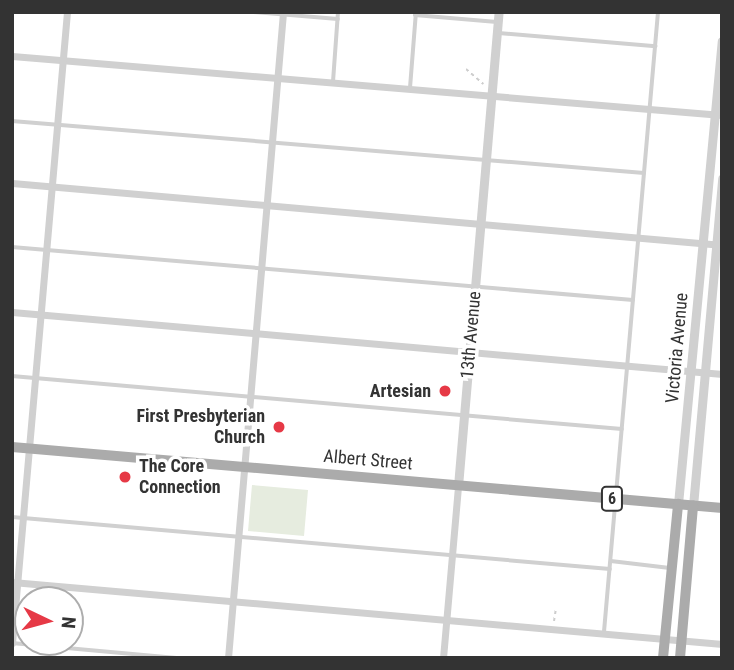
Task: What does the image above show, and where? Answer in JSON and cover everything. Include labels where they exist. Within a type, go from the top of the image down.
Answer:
[{"type":"main road","name":"Albert Street","points":[[12,447],[722,508]]},
{"type":"main road","name":"Victoria Avenue","points":[[663,658],[678,504]]},
{"type":"main road","name":"Victoria Avenue","points":[[680,658],[693,506]]},
{"type":"street","points":[[12,643],[15,582],[24,518],[67,12]]},
{"type":"street","points":[[228,658],[283,14]]},
{"type":"street","name":"13th Avenue","points":[[443,658],[498,17]]},
{"type":"street","name":"Victoria Avenue","points":[[678,504],[719,115],[722,41]]},
{"type":"street","points":[[12,56],[719,115]]},
{"type":"street","name":"Victoria Avenue","points":[[693,506],[719,245],[722,178]]},
{"type":"street","points":[[12,183],[719,245]]},
{"type":"street","points":[[12,312],[722,374]]},
{"type":"street","points":[[15,582],[722,644]]},
{"type":"lane","points":[[254,12],[338,19]]},
{"type":"lane","points":[[333,82],[338,12]]},
{"type":"lane","points":[[604,634],[658,12]]},
{"type":"lane","points":[[410,88],[416,14],[498,17]]},
{"type":"lane","points":[[497,33],[655,46]]},
{"type":"lane","points":[[12,121],[644,173]]},
{"type":"lane","points":[[12,247],[633,300]]},
{"type":"lane","points":[[12,376],[622,429]]},
{"type":"lane","points":[[12,517],[610,569]]},
{"type":"lane","points":[[611,561],[672,568]]},
{"type":"lane","points":[[12,643],[176,658]]},
{"type":"path","points":[[466,69],[492,95]]},
{"type":"path","points":[[554,629],[556,608]]},
{"type":"shaded area","points":[[252,485],[308,490],[304,536],[248,531]]},
{"type":"place","name":"Artesian","points":[[445,391]]},
{"type":"place","name":"First Presbyterian Church","points":[[279,427]]},
{"type":"place","name":"The Core Connection","points":[[125,477]]}]
